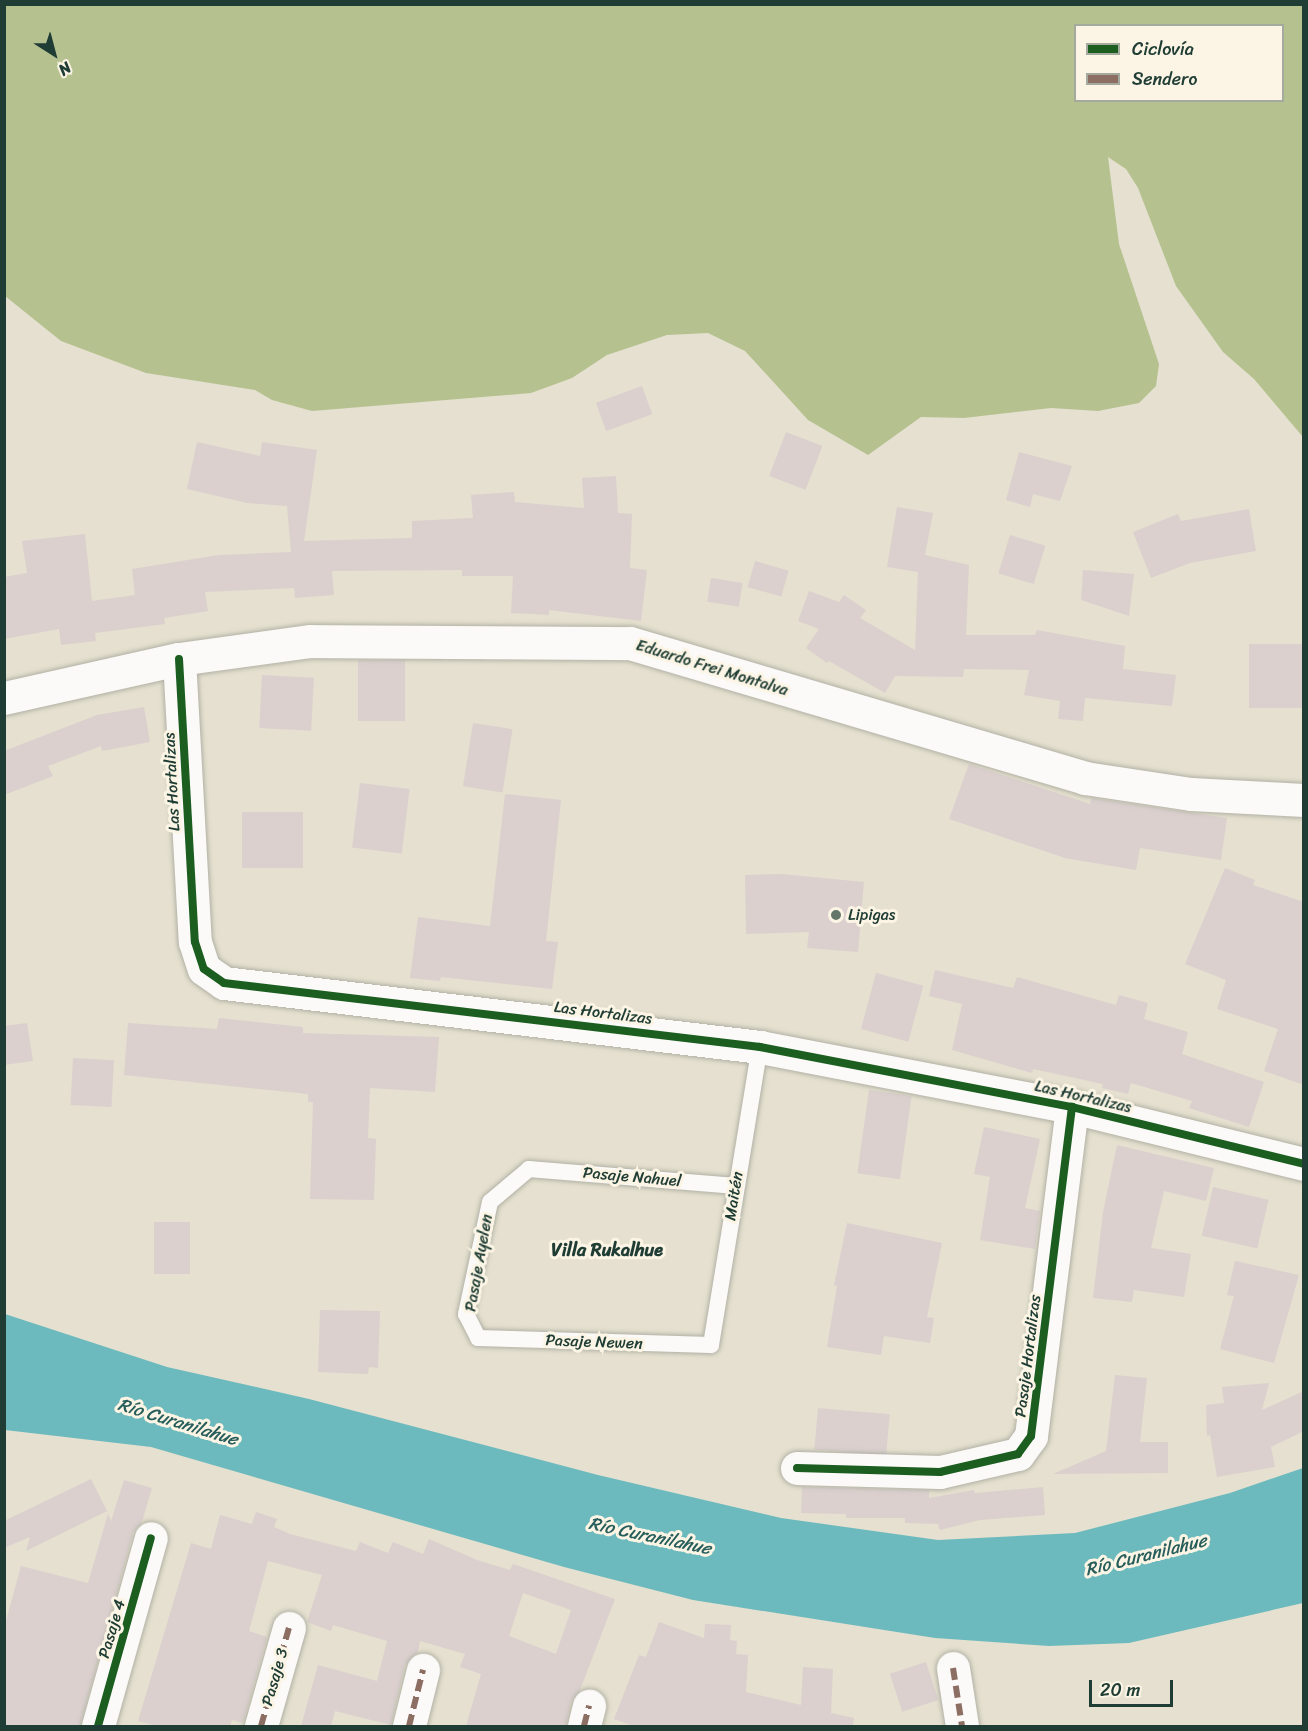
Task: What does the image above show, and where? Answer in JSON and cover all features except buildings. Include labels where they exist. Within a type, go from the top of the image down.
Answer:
[{"type":"street","name":"Eduardo Frei Montalva","points":[[4,698],[179,659],[311,641],[630,643],[1085,778],[1191,794],[1304,800]]},
{"type":"street","name":"Las Hortalizas","points":[[179,659],[195,942],[204,969],[213,977],[240,986],[407,1002],[760,1047],[1072,1107],[1304,1164]]},
{"type":"street","name":"Pasaje Hortalizas","points":[[797,1468],[940,1472],[1018,1454],[1031,1436],[1072,1107]]},
{"type":"street","name":"Pasaje 4","points":[[99,1726],[151,1538]]},
{"type":"street","name":"Pasaje 3","points":[[261,1726],[289,1628]]},
{"type":"street","points":[[953,1668],[962,1726]]},
{"type":"street","points":[[410,1726],[423,1670]]},
{"type":"lane","name":"Maitén","points":[[711,1345],[760,1047]]},
{"type":"lane","name":"Pasaje Nahuel","points":[[529,1169],[736,1186]]},
{"type":"lane","name":"Pasaje Ayelen","points":[[478,1338],[466,1314],[490,1202],[529,1169]]},
{"type":"lane","name":"Pasaje Newen","points":[[478,1338],[711,1345]]},
{"type":"green space","points":[[4,5],[1303,5],[1303,437],[1254,379],[1223,352],[1176,286],[1138,188],[1126,169],[1108,157],[1119,244],[1159,364],[1156,386],[1139,403],[1098,411],[1051,408],[964,418],[921,417],[868,455],[808,420],[745,351],[708,333],[667,335],[607,355],[572,378],[531,393],[312,411],[272,400],[255,390],[146,373],[61,341],[5,296]]},
{"type":"water","name":"Río Curanilahue","points":[[5,1314],[167,1367],[309,1399],[598,1475],[781,1518],[938,1540],[1075,1533],[1230,1493],[1303,1468],[1303,1603],[1129,1643],[1049,1646],[935,1638],[693,1600],[564,1567],[151,1447],[5,1430]]},
{"type":"marked path","points":[[261,1726],[289,1628]]},
{"type":"marked path","points":[[953,1668],[962,1726]]},
{"type":"marked path","points":[[409,1726],[423,1670]]},
{"type":"marked path","points":[[584,1726],[589,1706]]},
{"type":"cycle path","points":[[179,659],[195,942],[204,969],[224,983],[760,1047],[1072,1107],[1304,1164]]},
{"type":"cycle path","points":[[797,1468],[940,1472],[1018,1454],[1031,1436],[1072,1107]]},
{"type":"cycle path","points":[[98,1726],[151,1538]]},
{"type":"place","name":"Lipigas","points":[[836,915]]},
{"type":"district","name":"Villa Rukalhue","points":[[607,1250]]}]
